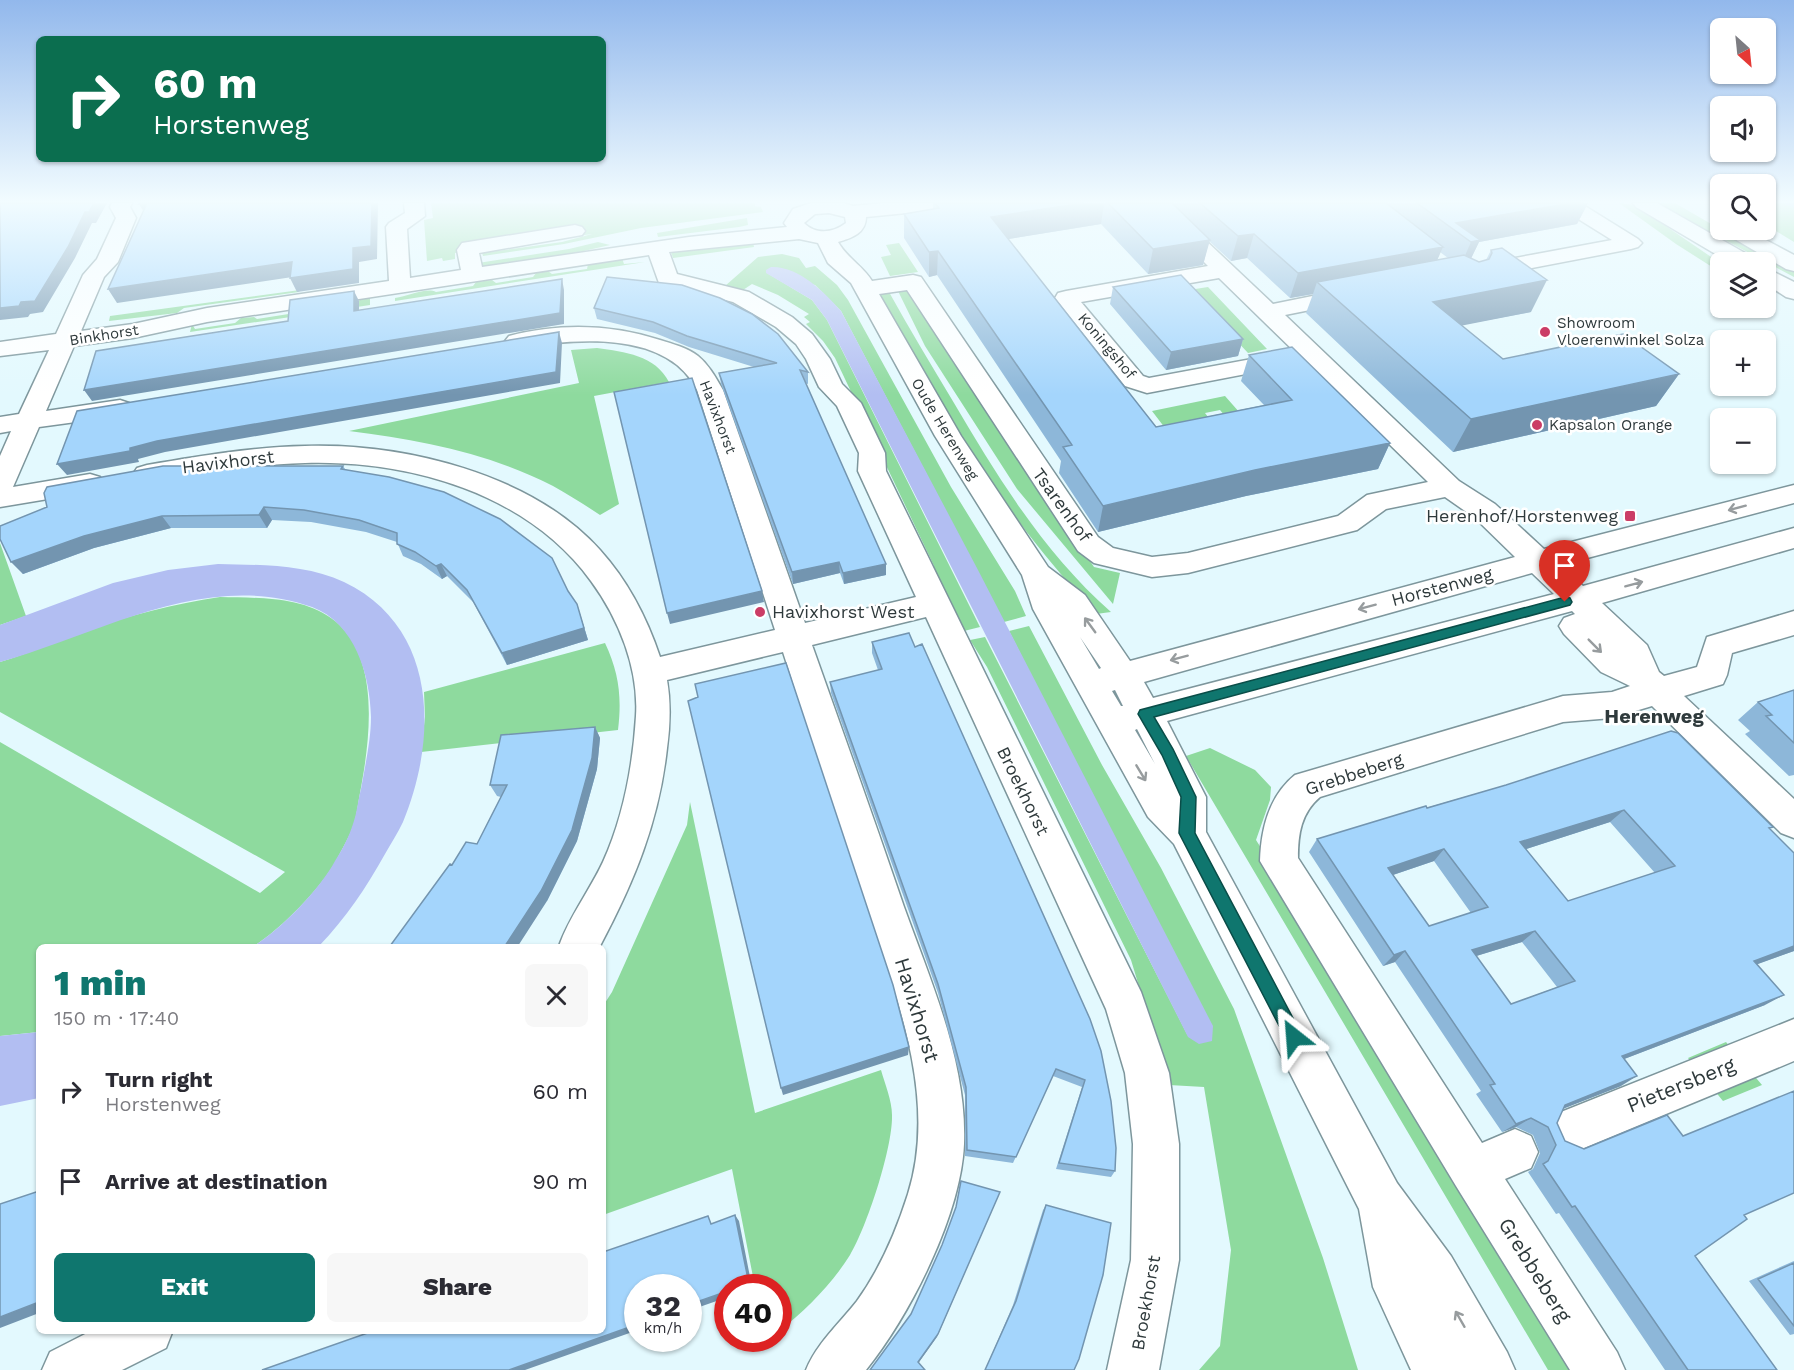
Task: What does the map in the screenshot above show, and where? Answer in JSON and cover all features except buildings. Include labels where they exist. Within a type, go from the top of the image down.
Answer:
[{"type":"street","points":[[0,486],[15,424],[68,334],[94,275],[102,267]]},
{"type":"street","points":[[399,267],[400,287]]},
{"type":"street","points":[[471,267],[473,276]]},
{"type":"street","name":"Binkhorst","points":[[0,338],[134,331],[207,315],[533,267]]},
{"type":"street","name":"Broekhorst","points":[[663,267],[667,278],[716,289],[751,302],[784,322],[804,339],[818,359],[831,387],[848,404],[872,453],[872,471],[1126,1006],[1147,1073],[1156,1144],[1155,1260],[1134,1370]]},
{"type":"street","name":"Oude Herenweg","points":[[845,267],[862,284],[948,436],[1037,574],[1048,609],[1091,684],[1129,718]]},
{"type":"street","points":[[1222,267],[1449,487],[1464,517],[1526,564],[1565,602],[1612,663],[1652,686],[1794,822]]},
{"type":"street","points":[[1463,279],[1519,267]]},
{"type":"street","name":"Koningshof","points":[[1225,270],[1066,298],[1134,381],[1147,386],[1311,354]]},
{"type":"street","points":[[1776,281],[1794,292]]},
{"type":"street","name":"Tsarenhof","points":[[862,284],[913,282],[1074,525],[1088,544],[1104,556],[1152,567],[1188,563],[1347,524],[1377,502],[1449,487]]},
{"type":"street","points":[[1267,312],[1372,291]]},
{"type":"street","name":"Havixhorst","points":[[488,346],[570,332],[603,333],[649,344],[690,361],[710,390],[795,637],[923,1019],[938,1079],[941,1120],[939,1164],[909,1251],[889,1297],[832,1370]]},
{"type":"street","name":"Binkhorst","points":[[0,349],[68,334]]},
{"type":"street","points":[[15,424],[147,403]]},
{"type":"street","name":"Havixhorst","points":[[0,498],[235,459],[281,456],[358,456],[436,470],[478,483],[534,510],[568,534],[591,560],[626,607],[648,672],[653,696],[651,738],[640,801],[625,855],[603,903],[580,944]]},
{"type":"street","name":"Horstenweg","points":[[1091,684],[1526,564],[1794,494]]},
{"type":"street","points":[[1489,1370],[1434,1273],[1380,1200],[1187,833],[1161,806],[1129,718],[1565,602],[1794,538]]},
{"type":"street","name":"Oude Herenweg","points":[[1037,574],[1074,603],[1122,674],[1129,718]]},
{"type":"street","points":[[648,672],[934,604]]},
{"type":"street","name":"Grebbeberg","points":[[1599,1370],[1279,861],[1279,832],[1297,793],[1308,786],[1563,709],[1612,705],[1652,686],[1711,675],[1718,645],[1794,622]]},
{"type":"street","name":"Pietersberg","points":[[1568,1132],[1794,1040]]},
{"type":"street","points":[[1472,1170],[1515,1152]]},
{"type":"street","points":[[1380,1200],[1398,1287],[1438,1370]]},
{"type":"street","points":[[68,1370],[140,1334]]},
{"type":"green space","points":[[479,267],[499,267],[480,270]]},
{"type":"green space","points":[[587,267],[613,267],[395,301],[395,298],[422,291],[436,292],[473,286],[476,282],[492,280],[496,283],[533,277],[536,273],[548,271],[552,274],[587,269]]},
{"type":"green space","points":[[747,267],[816,267],[837,285],[848,300],[951,487],[1015,591],[1026,616],[1004,622],[841,311],[815,285],[767,273],[812,300],[827,320],[980,627],[964,631],[953,627],[926,572],[934,566],[835,358],[823,341],[806,324],[810,322],[804,317],[809,314],[778,295],[752,284],[743,290],[725,286]]},
{"type":"green space","points":[[886,267],[915,267],[918,272],[890,276]]},
{"type":"green space","points":[[1776,267],[1785,267],[1794,272],[1794,277]]},
{"type":"green space","points":[[1208,287],[1267,349],[1248,353],[1189,290]]},
{"type":"green space","points":[[910,288],[1094,567],[1120,573],[1113,604],[1017,489],[925,346],[897,289]]},
{"type":"green space","points":[[300,290],[299,292],[184,308],[177,313],[109,321],[110,316]]},
{"type":"green space","points":[[889,292],[971,431],[1024,514],[1065,565],[1111,612],[1096,614],[1015,517],[961,436],[879,294]]},
{"type":"green space","points":[[370,297],[370,305],[190,332],[192,324],[195,329],[235,323],[241,318],[254,317],[257,319],[358,303],[360,299]]},
{"type":"green space","points":[[597,348],[628,353],[647,360],[663,373],[669,382],[594,396],[619,504],[600,515],[553,486],[479,456],[401,439],[349,431],[579,383],[571,350]]},
{"type":"green space","points":[[1225,396],[1240,413],[1235,428],[1220,410],[1205,413],[1219,431],[1165,428],[1152,411]]},
{"type":"green space","points":[[0,543],[26,616],[0,625]]},
{"type":"green space","points":[[220,597],[292,602],[319,611],[331,618],[347,634],[358,653],[365,675],[369,724],[364,772],[354,824],[336,861],[311,895],[288,919],[257,944],[36,944],[36,1032],[0,1036],[0,742],[260,893],[285,872],[0,712],[0,662],[87,630],[169,607]]},
{"type":"green space","points":[[1029,626],[1102,765],[1161,868],[1234,1009],[1323,1258],[1358,1370],[1199,1370],[1220,1346],[1231,1250],[1204,1087],[1169,1085],[1131,960],[987,667],[970,640],[985,637],[1188,1036],[1036,685],[1009,631]]},
{"type":"green space","points":[[605,643],[614,665],[618,685],[620,707],[618,730],[421,752],[425,717],[424,692]]},
{"type":"green space","points":[[1210,748],[1255,770],[1271,787],[1270,800],[1256,840],[1587,1370],[1548,1370],[1186,756]]},
{"type":"green space","points":[[690,802],[755,1113],[881,1070],[891,1104],[891,1129],[884,1166],[857,1242],[843,1266],[827,1286],[792,1320],[792,1274],[752,1274],[732,1169],[606,1214],[606,1001],[687,825]]},
{"type":"green space","points":[[1726,1042],[1762,1085],[1723,1101],[1688,1058]]},
{"type":"water","points":[[771,267],[801,275],[819,288],[841,311],[978,570],[1213,1026],[1212,1041],[1199,1044],[1188,1037],[827,320],[812,300],[766,273],[766,270]]},
{"type":"water","points":[[218,564],[266,565],[329,576],[344,582],[375,602],[398,627],[413,655],[422,687],[424,721],[422,755],[414,789],[403,822],[378,867],[347,914],[321,944],[257,944],[288,919],[320,884],[343,848],[354,820],[369,744],[370,701],[357,652],[339,625],[312,607],[272,597],[232,596],[193,600],[114,622],[0,662],[0,625],[113,583],[168,570]]},
{"type":"water","points":[[36,1032],[36,1099],[0,1106],[0,1036]]},
{"type":"place","name":"Showroom Vloerenwinkel Solza","points":[[1545,332]]},
{"type":"place","name":"Kapsalon Orange","points":[[1537,425]]},
{"type":"place","name":"Herenhof/Horstenweg","points":[[1630,516]]},
{"type":"place","name":"Havixhorst West","points":[[760,612]]},
{"type":"district","name":"Herenweg","points":[[1654,716]]},
{"type":"route","points":[[1294,1037],[1187,833],[1188,797],[1168,753],[1145,714],[1565,602]]}]
